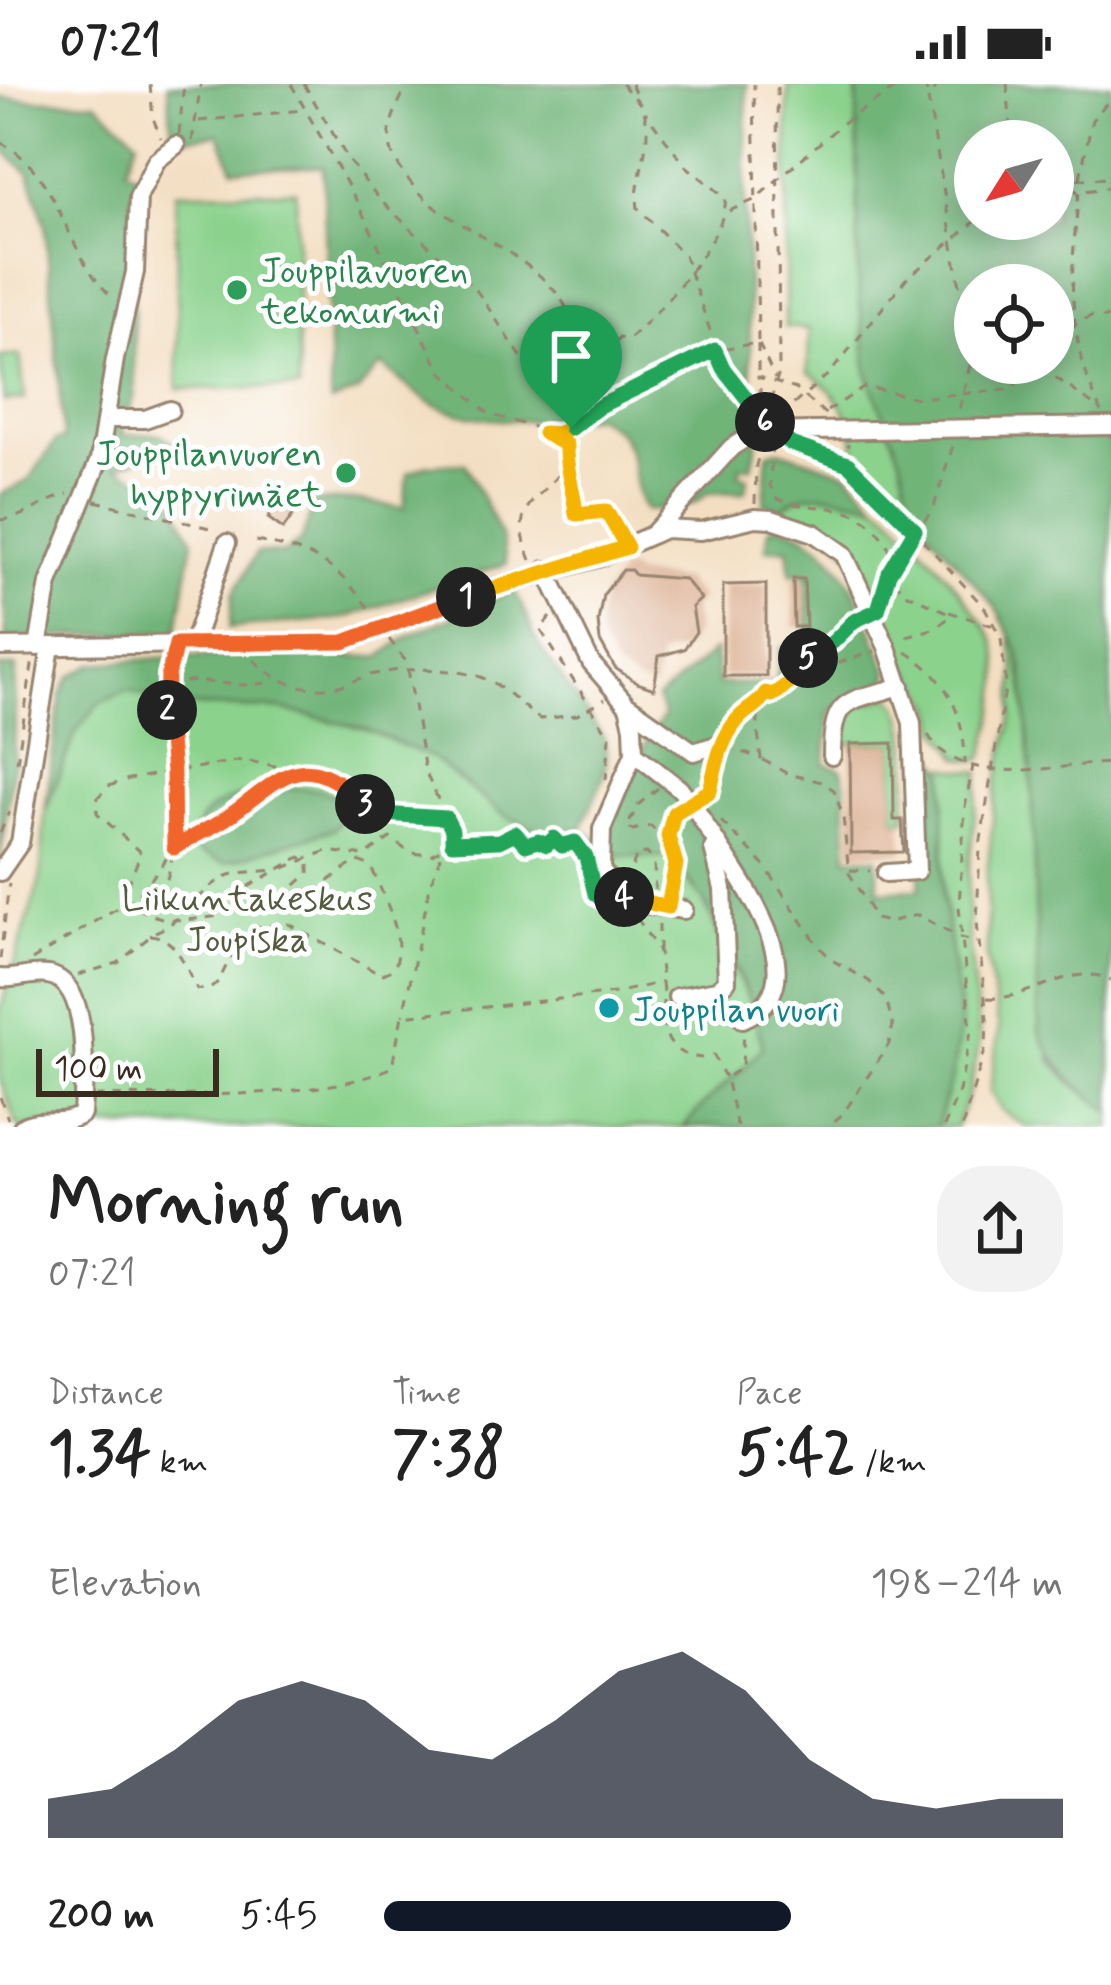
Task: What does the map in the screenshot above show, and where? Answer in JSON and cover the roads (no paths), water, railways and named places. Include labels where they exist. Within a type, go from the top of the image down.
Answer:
[{"type":"street","points":[[6,865],[20,843],[32,785],[49,584],[99,460],[108,419],[140,232],[138,197],[146,177],[171,148]]},
{"type":"street","points":[[108,419],[145,418],[170,410]]},
{"type":"street","points":[[653,535],[732,447],[764,428],[1107,421]]},
{"type":"street","points":[[0,647],[344,642],[377,621],[627,547],[664,529],[715,529],[755,518],[783,523],[832,542],[844,554],[887,647],[912,723],[917,871],[886,873]]},
{"type":"street","points":[[185,644],[226,543]]},
{"type":"street","points":[[540,569],[591,663],[622,699],[694,752],[717,746]]},
{"type":"street","points":[[832,756],[832,718],[839,709],[901,686]]},
{"type":"street","points":[[622,699],[634,754],[602,829],[602,869],[615,891],[631,902],[676,908]]},
{"type":"street","points":[[634,754],[699,796],[723,889],[727,980],[717,990],[677,997]]},
{"type":"street","points":[[709,835],[758,907],[772,940],[776,978],[772,996],[764,1010],[743,1019]]},
{"type":"street","points":[[5,978],[50,975],[60,979],[79,1001],[82,1114],[76,1125],[28,1122],[22,1127]]},
{"type":"place","name":"Jouppilavuoren tekonurmi","points":[[237,290]]},
{"type":"place","name":"Jouppilanvuoren hyppyrimäet","points":[[346,473]]},
{"type":"place","name":"Jouppilan vuori","points":[[609,1008]]},
{"type":"park label","name":"Liikuntakeskus Joupiska","points":[[247,918]]}]
